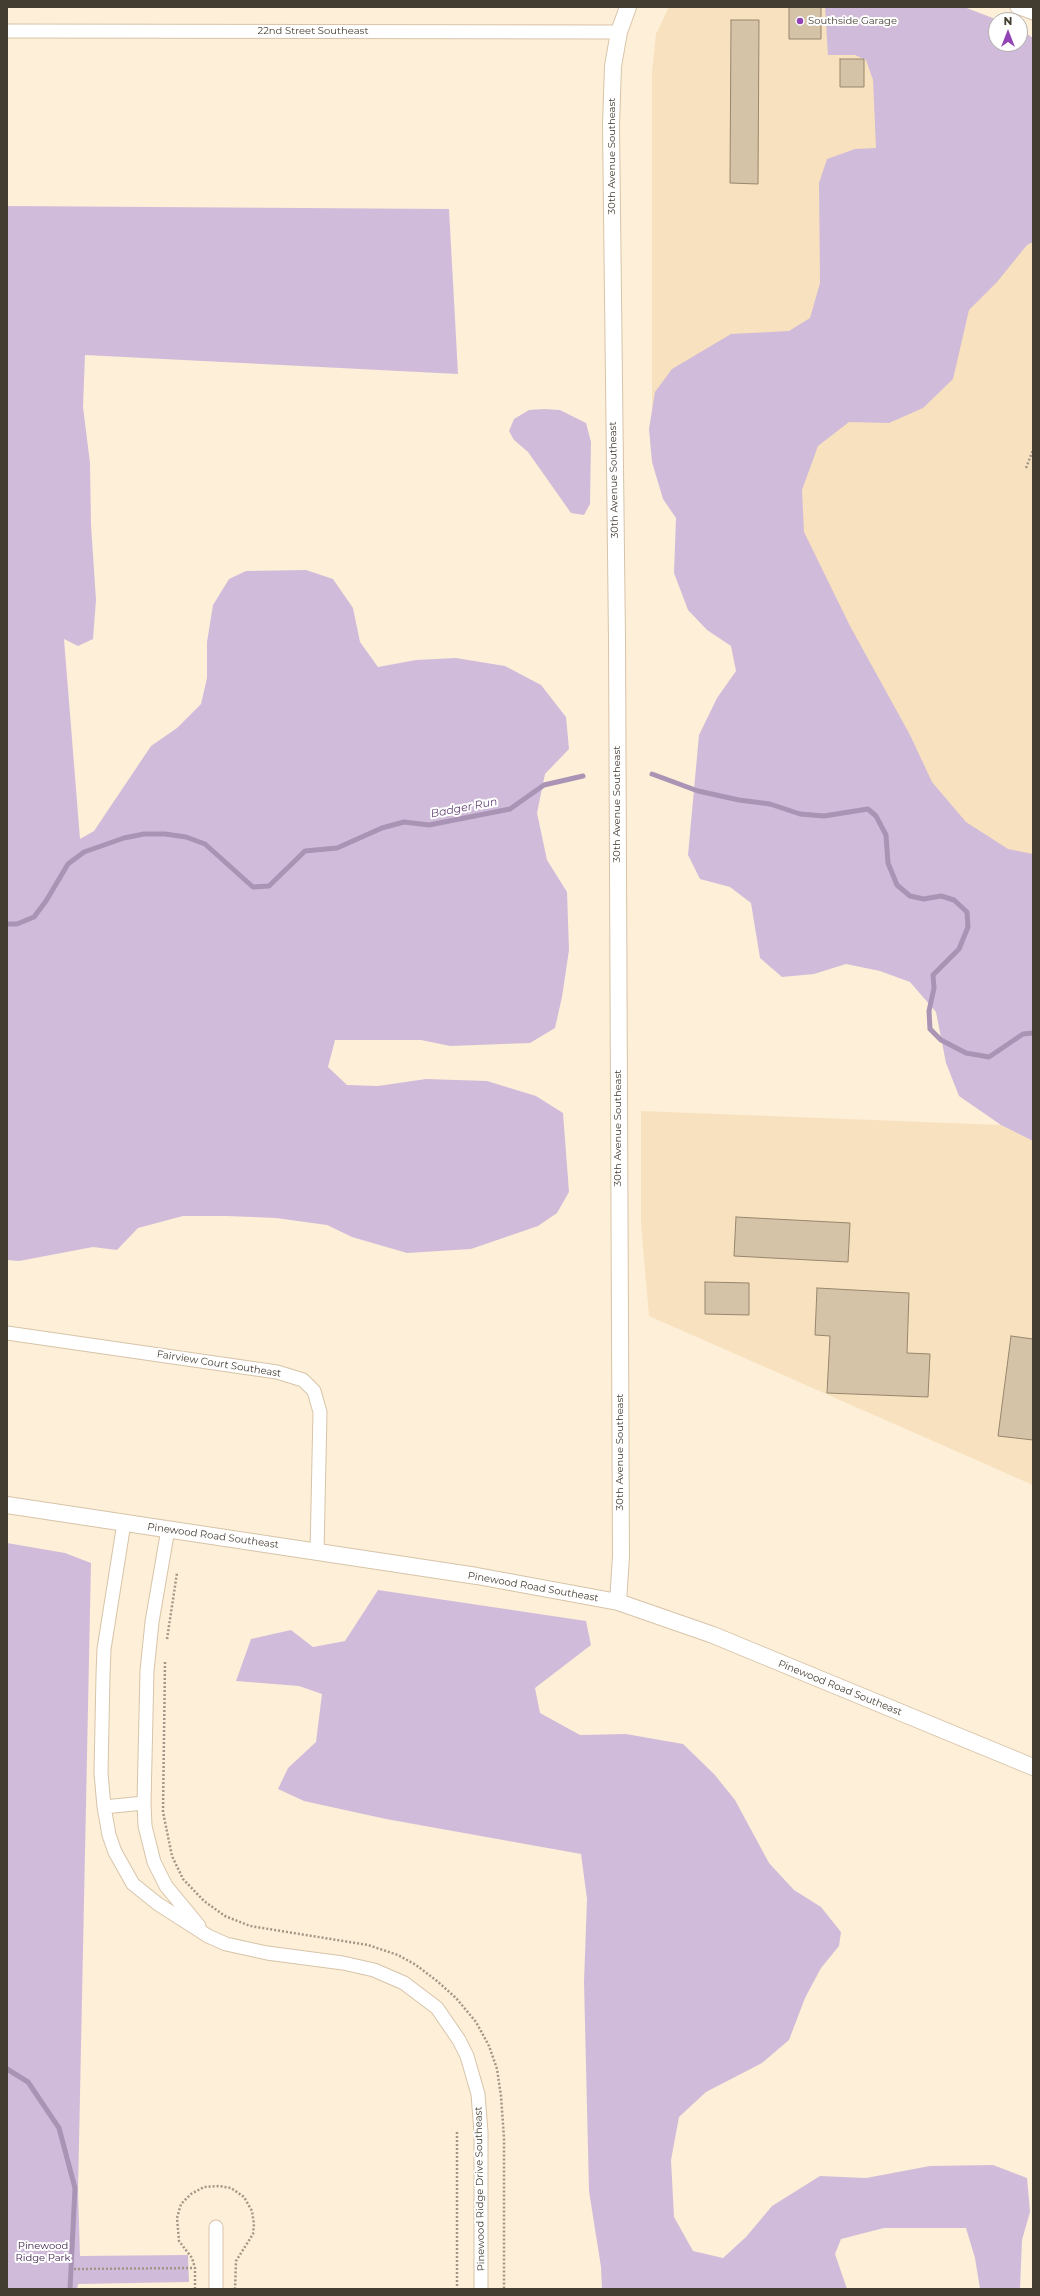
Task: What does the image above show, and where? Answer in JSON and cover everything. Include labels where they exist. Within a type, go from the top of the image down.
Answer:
[{"type":"street","name":"30th Avenue Southeast","points":[[618,1602],[621,1556],[617,639],[611,125],[613,66],[619,32],[628,7]]},
{"type":"street","points":[[1017,7],[1033,13]]},
{"type":"street","name":"22nd Street Southeast","points":[[7,31],[619,32]]},
{"type":"street","name":"Fairview Court Southeast","points":[[7,1333],[277,1372],[303,1380],[314,1391],[320,1412],[317,1552]]},
{"type":"street","name":"Pinewood Road Southeast","points":[[7,1505],[555,1589],[618,1602],[713,1635],[1033,1767]]},
{"type":"street","name":"Pinewood Ridge Drive Southeast","points":[[124,1523],[104,1650],[101,1773],[104,1807],[109,1835],[115,1852],[133,1884],[158,1904],[208,1936],[245,1949],[344,1963],[374,1970],[404,1983],[421,1994],[444,2017],[468,2056],[478,2094],[481,2132],[481,2289]]},
{"type":"street","points":[[168,1529],[149,1650],[145,1696],[144,1803],[154,1862],[166,1886],[208,1936]]},
{"type":"street","points":[[104,1807],[144,1803]]},
{"type":"street","points":[[216,2227],[216,2289]]},
{"type":"path","points":[[1026,468],[1033,450]]},
{"type":"path","points":[[167,1640],[178,1572]]},
{"type":"path","points":[[165,1655],[163,1812],[172,1856],[183,1879],[204,1901],[225,1916],[250,1926],[361,1943],[398,1955],[416,1965],[456,1998],[476,2022],[489,2046],[497,2069],[501,2096],[504,2138],[504,2289]]},
{"type":"path","points":[[457,2132],[457,2289]]},
{"type":"path","points":[[74,2269],[194,2268],[194,2289]]},
{"type":"shaded area","points":[[669,7],[864,7],[893,135],[857,373],[652,420],[652,72],[656,34]]},
{"type":"shaded area","points":[[1033,66],[1033,883],[904,823],[793,559],[798,446]]},
{"type":"shaded area","points":[[641,1111],[1001,1125],[1033,1141],[1033,1485],[649,1316],[641,1224]]},
{"type":"green space","points":[[825,7],[964,7],[988,16],[988,52],[1028,52],[1028,35],[1033,38],[1033,242],[1027,245],[997,282],[969,310],[953,379],[923,408],[889,423],[849,422],[818,446],[802,490],[804,532],[850,626],[910,735],[932,782],[966,822],[1008,849],[1033,854],[1033,1141],[1001,1125],[959,1096],[946,1063],[936,1012],[910,982],[880,971],[846,964],[814,974],[782,977],[760,958],[751,903],[730,887],[700,879],[688,855],[699,735],[717,698],[736,671],[731,646],[707,630],[688,610],[674,573],[676,518],[663,499],[652,462],[649,429],[655,392],[672,369],[731,334],[789,331],[810,318],[820,283],[819,183],[827,159],[855,149],[876,148],[873,80],[866,60],[855,55],[828,55]]},
{"type":"green space","points":[[7,206],[449,209],[458,374],[85,355],[83,407],[90,463],[91,525],[96,600],[93,639],[78,646],[64,639],[80,839],[94,831],[151,746],[177,728],[201,704],[207,678],[207,642],[213,605],[229,579],[246,571],[306,570],[333,579],[353,608],[360,642],[378,667],[416,660],[456,658],[505,666],[541,685],[566,717],[569,749],[545,774],[537,813],[547,860],[567,892],[569,950],[562,997],[555,1028],[530,1043],[450,1046],[421,1040],[335,1040],[328,1067],[347,1085],[378,1086],[426,1079],[487,1081],[536,1096],[563,1113],[569,1192],[557,1213],[538,1226],[471,1249],[407,1253],[352,1237],[327,1225],[276,1218],[183,1216],[138,1228],[117,1250],[93,1247],[19,1261],[7,1260]]},
{"type":"green space","points":[[529,410],[560,410],[586,423],[591,442],[590,504],[584,515],[571,513],[528,452],[514,440],[509,431],[514,419]]},
{"type":"green space","name":"Pinewood Ridge Park","points":[[7,1543],[65,1553],[91,1563],[78,2191],[80,2256],[188,2255],[189,2282],[78,2284],[77,2289],[7,2289]]},
{"type":"green space","points":[[378,1590],[586,1621],[591,1645],[535,1688],[540,1713],[580,1735],[626,1734],[683,1744],[714,1774],[735,1800],[769,1863],[794,1890],[821,1907],[841,1932],[839,1946],[821,1968],[805,1998],[789,2040],[762,2063],[706,2092],[679,2117],[671,2160],[674,2217],[693,2251],[723,2258],[746,2237],[772,2206],[820,2176],[866,2178],[930,2166],[993,2165],[1027,2178],[1030,2212],[1022,2240],[1020,2289],[980,2289],[975,2258],[966,2228],[884,2228],[841,2239],[835,2254],[847,2289],[602,2289],[601,2267],[589,2191],[584,1982],[587,1899],[581,1854],[386,1819],[304,1801],[278,1789],[288,1768],[316,1742],[322,1694],[299,1686],[236,1681],[251,1639],[291,1630],[313,1647],[345,1641]]},
{"type":"building","name":"Southside Garage","points":[[789,7],[821,7],[821,39],[789,39]]},
{"type":"building","points":[[731,20],[759,20],[758,184],[730,183]]},
{"type":"building","points":[[840,59],[864,59],[864,87],[840,87]]},
{"type":"building","points":[[736,1217],[850,1223],[848,1262],[734,1256]]},
{"type":"building","points":[[705,1282],[749,1283],[749,1315],[705,1314]]},
{"type":"building","points":[[817,1288],[909,1293],[907,1353],[930,1354],[928,1397],[827,1393],[830,1336],[815,1335]]},
{"type":"building","points":[[1011,1336],[1033,1339],[1033,1440],[998,1436]]},
{"type":"waterway","name":"Badger Run","points":[[652,774],[698,791],[739,800],[770,804],[800,814],[824,816],[868,809],[876,816],[886,835],[888,863],[897,885],[910,896],[924,899],[941,896],[954,900],[967,912],[968,927],[959,949],[933,975],[934,988],[929,1011],[930,1029],[941,1040],[966,1053],[989,1057],[1023,1034],[1033,1033]]},
{"type":"waterway","name":"Badger Run","points":[[7,924],[17,924],[34,917],[46,901],[68,864],[84,852],[124,838],[144,834],[165,834],[186,837],[205,844],[253,887],[269,886],[305,851],[337,848],[382,828],[404,822],[429,825],[510,809],[544,785],[583,776]]},
{"type":"waterway","points":[[7,2069],[28,2082],[59,2128],[75,2188],[70,2289]]},
{"type":"place","name":"Southside Garage","points":[[800,21]]}]
